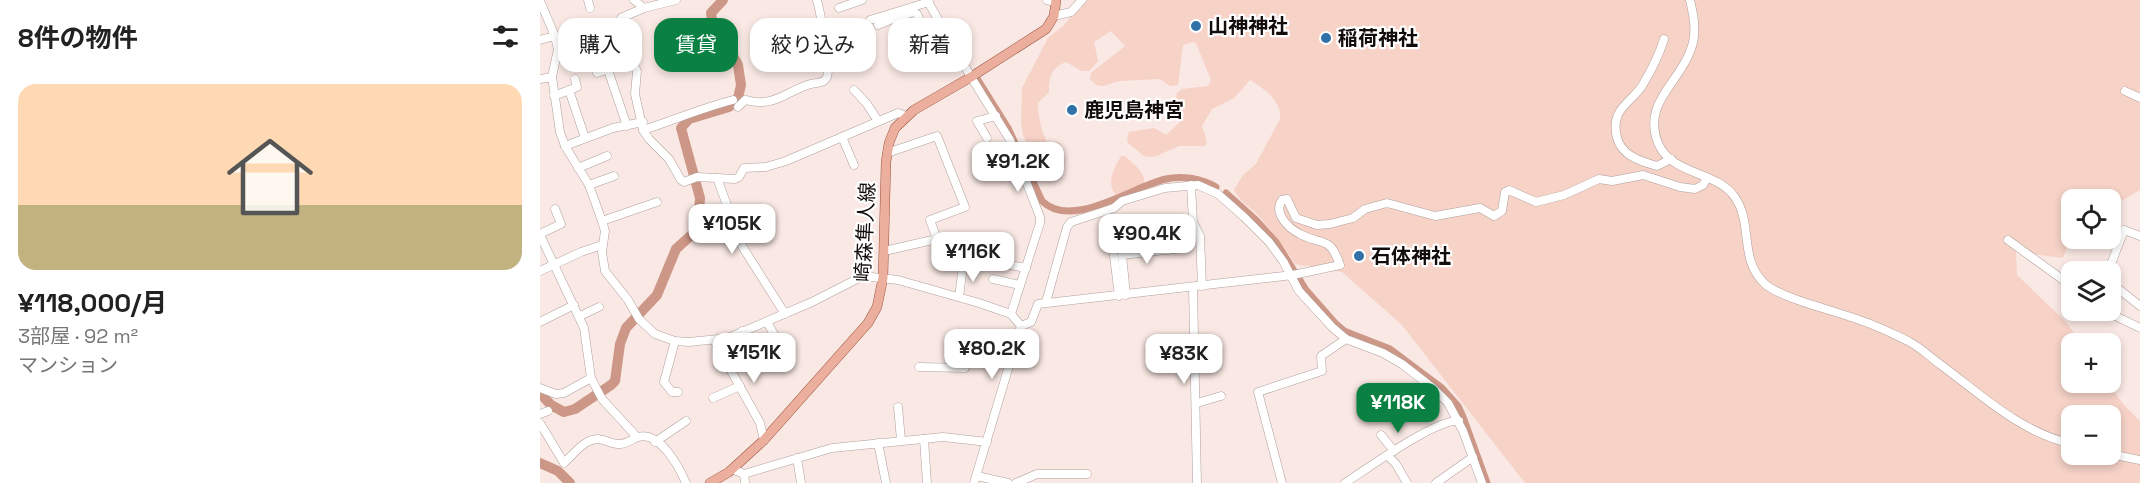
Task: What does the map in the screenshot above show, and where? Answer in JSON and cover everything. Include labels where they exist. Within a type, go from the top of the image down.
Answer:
[{"type":"main road","points":[[1053,1],[1054,16]]},
{"type":"main road","name":"崎森隼人線","points":[[710,483],[732,469],[764,440],[868,323],[877,307],[883,278],[887,153],[892,134],[906,116],[1046,29],[1054,16]]},
{"type":"street","points":[[540,0],[542,12],[555,36],[558,49],[552,77],[560,132],[565,146],[589,185],[602,221],[604,231],[602,261],[605,271],[628,300],[637,316],[655,334],[675,341],[689,342],[728,338],[860,278],[898,280],[959,297],[1011,314],[1021,326]]},
{"type":"street","points":[[634,0],[644,8]]},
{"type":"street","points":[[621,18],[644,8],[676,0]]},
{"type":"street","points":[[738,107],[745,100],[763,102],[773,100],[810,84],[823,82],[827,78],[829,69],[817,0]]},
{"type":"street","points":[[839,8],[862,0]]},
{"type":"street","points":[[1054,16],[1071,12],[1082,0]]},
{"type":"street","points":[[1690,0],[1694,20],[1691,51],[1659,100],[1654,117],[1658,143],[1671,159],[1688,170],[1724,186],[1734,195],[1741,208],[1749,256],[1757,275],[1766,286],[1863,321],[1910,342],[2010,417],[2061,442]]},
{"type":"street","points":[[876,18],[928,1],[937,18]]},
{"type":"street","points":[[896,18],[913,12],[919,18]]},
{"type":"street","points":[[878,25],[888,21]]},
{"type":"street","points":[[540,40],[555,36]]},
{"type":"street","points":[[1664,39],[1651,70],[1640,88],[1619,112],[1615,126],[1617,141],[1625,152],[1637,160],[1657,166],[1671,159]]},
{"type":"street","points":[[609,72],[627,126]]},
{"type":"street","points":[[638,72],[635,94],[643,126],[649,139],[669,159],[678,178],[684,182],[694,178],[735,179],[739,177],[744,168],[776,164],[897,113],[906,116]]},
{"type":"street","points":[[968,72],[1010,140],[1040,217],[1011,314]]},
{"type":"street","points":[[540,79],[552,77]]},
{"type":"street","points":[[554,96],[577,87],[575,79]]},
{"type":"street","points":[[571,89],[585,138]]},
{"type":"street","points":[[571,89],[587,91]]},
{"type":"street","points":[[854,90],[878,121]]},
{"type":"street","points":[[2125,92],[2140,98]]},
{"type":"street","points":[[565,146],[613,128],[643,126],[733,100]]},
{"type":"street","points":[[987,138],[977,121],[996,116]]},
{"type":"street","points":[[884,251],[937,239],[930,220],[965,207],[937,136],[887,153]]},
{"type":"street","points":[[842,137],[854,165]]},
{"type":"street","points":[[578,168],[607,156]]},
{"type":"street","points":[[589,185],[614,176]]},
{"type":"street","points":[[1021,326],[1031,322],[1038,304],[1046,302],[1197,287],[1304,273],[1340,265],[1334,250],[1329,245],[1300,235],[1289,227],[1279,210],[1282,200],[1287,199],[1296,218],[1317,225],[1342,222],[1353,218],[1365,209],[1387,203],[1435,216],[1480,208],[1494,216],[1502,212],[1505,192],[1509,190],[1536,202],[1564,195],[1599,179],[1612,181],[1643,176],[1695,189],[1703,185],[1707,178]]},
{"type":"street","points":[[717,178],[742,246],[785,314]]},
{"type":"street","points":[[1191,184],[1193,222],[1200,236],[1197,287],[1197,483]]},
{"type":"street","points":[[1046,302],[1067,227],[1071,222],[1113,208],[1122,201],[1165,188],[1191,184],[1203,186],[1213,191],[1244,217],[1276,250],[1310,304],[1332,327],[1346,339],[1383,353],[1402,364],[1441,396],[1452,408],[1459,422],[1482,483]]},
{"type":"street","points":[[602,221],[657,202]]},
{"type":"street","points":[[555,209],[561,224],[540,235],[580,316],[587,344],[591,378],[602,399],[637,437]]},
{"type":"street","points":[[2113,261],[2124,230],[2140,236]]},
{"type":"street","points":[[1143,253],[1140,235],[1167,232],[1168,250]]},
{"type":"street","points":[[1200,236],[1210,235]]},
{"type":"street","points":[[2008,240],[2061,278]]},
{"type":"street","points":[[540,271],[602,245]]},
{"type":"street","points":[[1123,295],[1122,255],[1183,248]]},
{"type":"street","points":[[1114,256],[1123,295]]},
{"type":"street","points":[[978,263],[993,262],[1026,268]]},
{"type":"street","points":[[959,297],[963,266]]},
{"type":"street","points":[[993,279],[1020,285]]},
{"type":"street","points":[[2121,291],[2140,304]]},
{"type":"street","points":[[540,322],[574,305]]},
{"type":"street","points":[[580,316],[599,308]]},
{"type":"street","points":[[2121,318],[2140,327]]},
{"type":"street","points":[[767,322],[776,338]]},
{"type":"street","points":[[1008,483],[975,480],[1021,326]]},
{"type":"street","points":[[742,331],[749,346]]},
{"type":"street","points":[[1282,483],[1258,392],[1321,372],[1323,369],[1321,356],[1346,339]]},
{"type":"street","points":[[714,340],[760,423],[764,440]]},
{"type":"street","points":[[675,341],[664,382],[672,392],[678,392]]},
{"type":"street","points":[[919,367],[965,368],[967,345],[995,348],[998,353],[1012,356]]},
{"type":"street","points":[[540,387],[556,394],[564,393],[591,378]]},
{"type":"street","points":[[713,398],[740,386]]},
{"type":"street","points":[[1197,403],[1221,396]]},
{"type":"street","points":[[898,407],[901,440]]},
{"type":"street","points":[[1346,483],[1445,423],[1453,420],[1459,422]]},
{"type":"street","points":[[656,442],[686,421]]},
{"type":"street","points":[[540,423],[564,463],[590,441],[600,439],[620,444],[630,443],[637,437],[648,436],[665,447],[686,483]]},
{"type":"street","points":[[1381,435],[1407,483]]},
{"type":"street","points":[[732,469],[744,474],[832,448],[901,440],[943,436],[987,442]]},
{"type":"street","points":[[924,439],[927,483]]},
{"type":"street","points":[[878,443],[886,483]]},
{"type":"street","points":[[2121,456],[2140,460]]},
{"type":"street","points":[[1436,483],[1473,457]]},
{"type":"street","points":[[797,458],[801,483]]},
{"type":"street","points":[[744,474],[745,483]]},
{"type":"street","points":[[1016,483],[1037,474],[1087,474]]},
{"type":"shaded area","points":[[1085,0],[2140,0],[2140,190],[2121,201],[2121,189],[2061,189],[2061,249],[2067,249],[2063,258],[2016,252],[2017,275],[2061,317],[2061,321],[2066,322],[2074,333],[2061,333],[2061,393],[2115,393],[2140,421],[2140,483],[1525,483],[1402,325],[1342,272],[1295,264],[1257,214],[1236,194],[1234,190],[1243,175],[1256,164],[1280,119],[1278,106],[1266,91],[1250,80],[1234,98],[1212,109],[1202,126],[1207,142],[1205,146],[1179,146],[1156,156],[1144,156],[1128,143],[1129,132],[1154,128],[1166,135],[1180,122],[1177,93],[1182,89],[1208,86],[1211,80],[1196,43],[1193,42],[1183,45],[1178,85],[1170,86],[1160,79],[1119,81],[1103,86],[1096,85],[1090,79],[1091,73],[1125,46],[1111,31],[1094,42],[1098,61],[1089,71],[1082,71],[1066,62],[1061,64],[1052,74],[1049,92],[1038,103],[1040,123],[1047,142],[1061,144],[1065,162],[1061,163],[1048,155],[1031,152],[1023,135],[1021,123],[1022,88],[1048,38],[1063,26]]},
{"type":"shaded area","points":[[1121,156],[1125,156],[1139,169],[1144,185],[1117,196],[1113,191],[1111,181],[1113,171]]},
{"type":"waterway","points":[[540,393],[551,405],[564,412],[575,409],[615,381],[620,344],[626,328],[657,295],[676,249],[698,229],[700,198],[681,128],[689,119],[729,107],[738,98],[741,85],[738,65],[726,43],[713,28],[711,13],[723,0]]},
{"type":"waterway","points":[[978,80],[1008,128],[1042,201],[1055,209],[1070,211],[1086,209],[1104,204],[1153,183],[1179,177],[1192,178],[1216,187]]},
{"type":"waterway","points":[[1226,193],[1276,242],[1306,290],[1336,324],[1344,331],[1390,349],[1442,388],[1458,406],[1487,483]]},
{"type":"waterway","points":[[540,463],[558,471],[570,483]]},
{"type":"place","name":"山神神社","points":[[1196,26]]},
{"type":"place","name":"稲荷神社","points":[[1326,38]]},
{"type":"place","name":"鹿児島神宮","points":[[1072,110]]},
{"type":"place","name":"石体神社","points":[[1359,256]]}]
